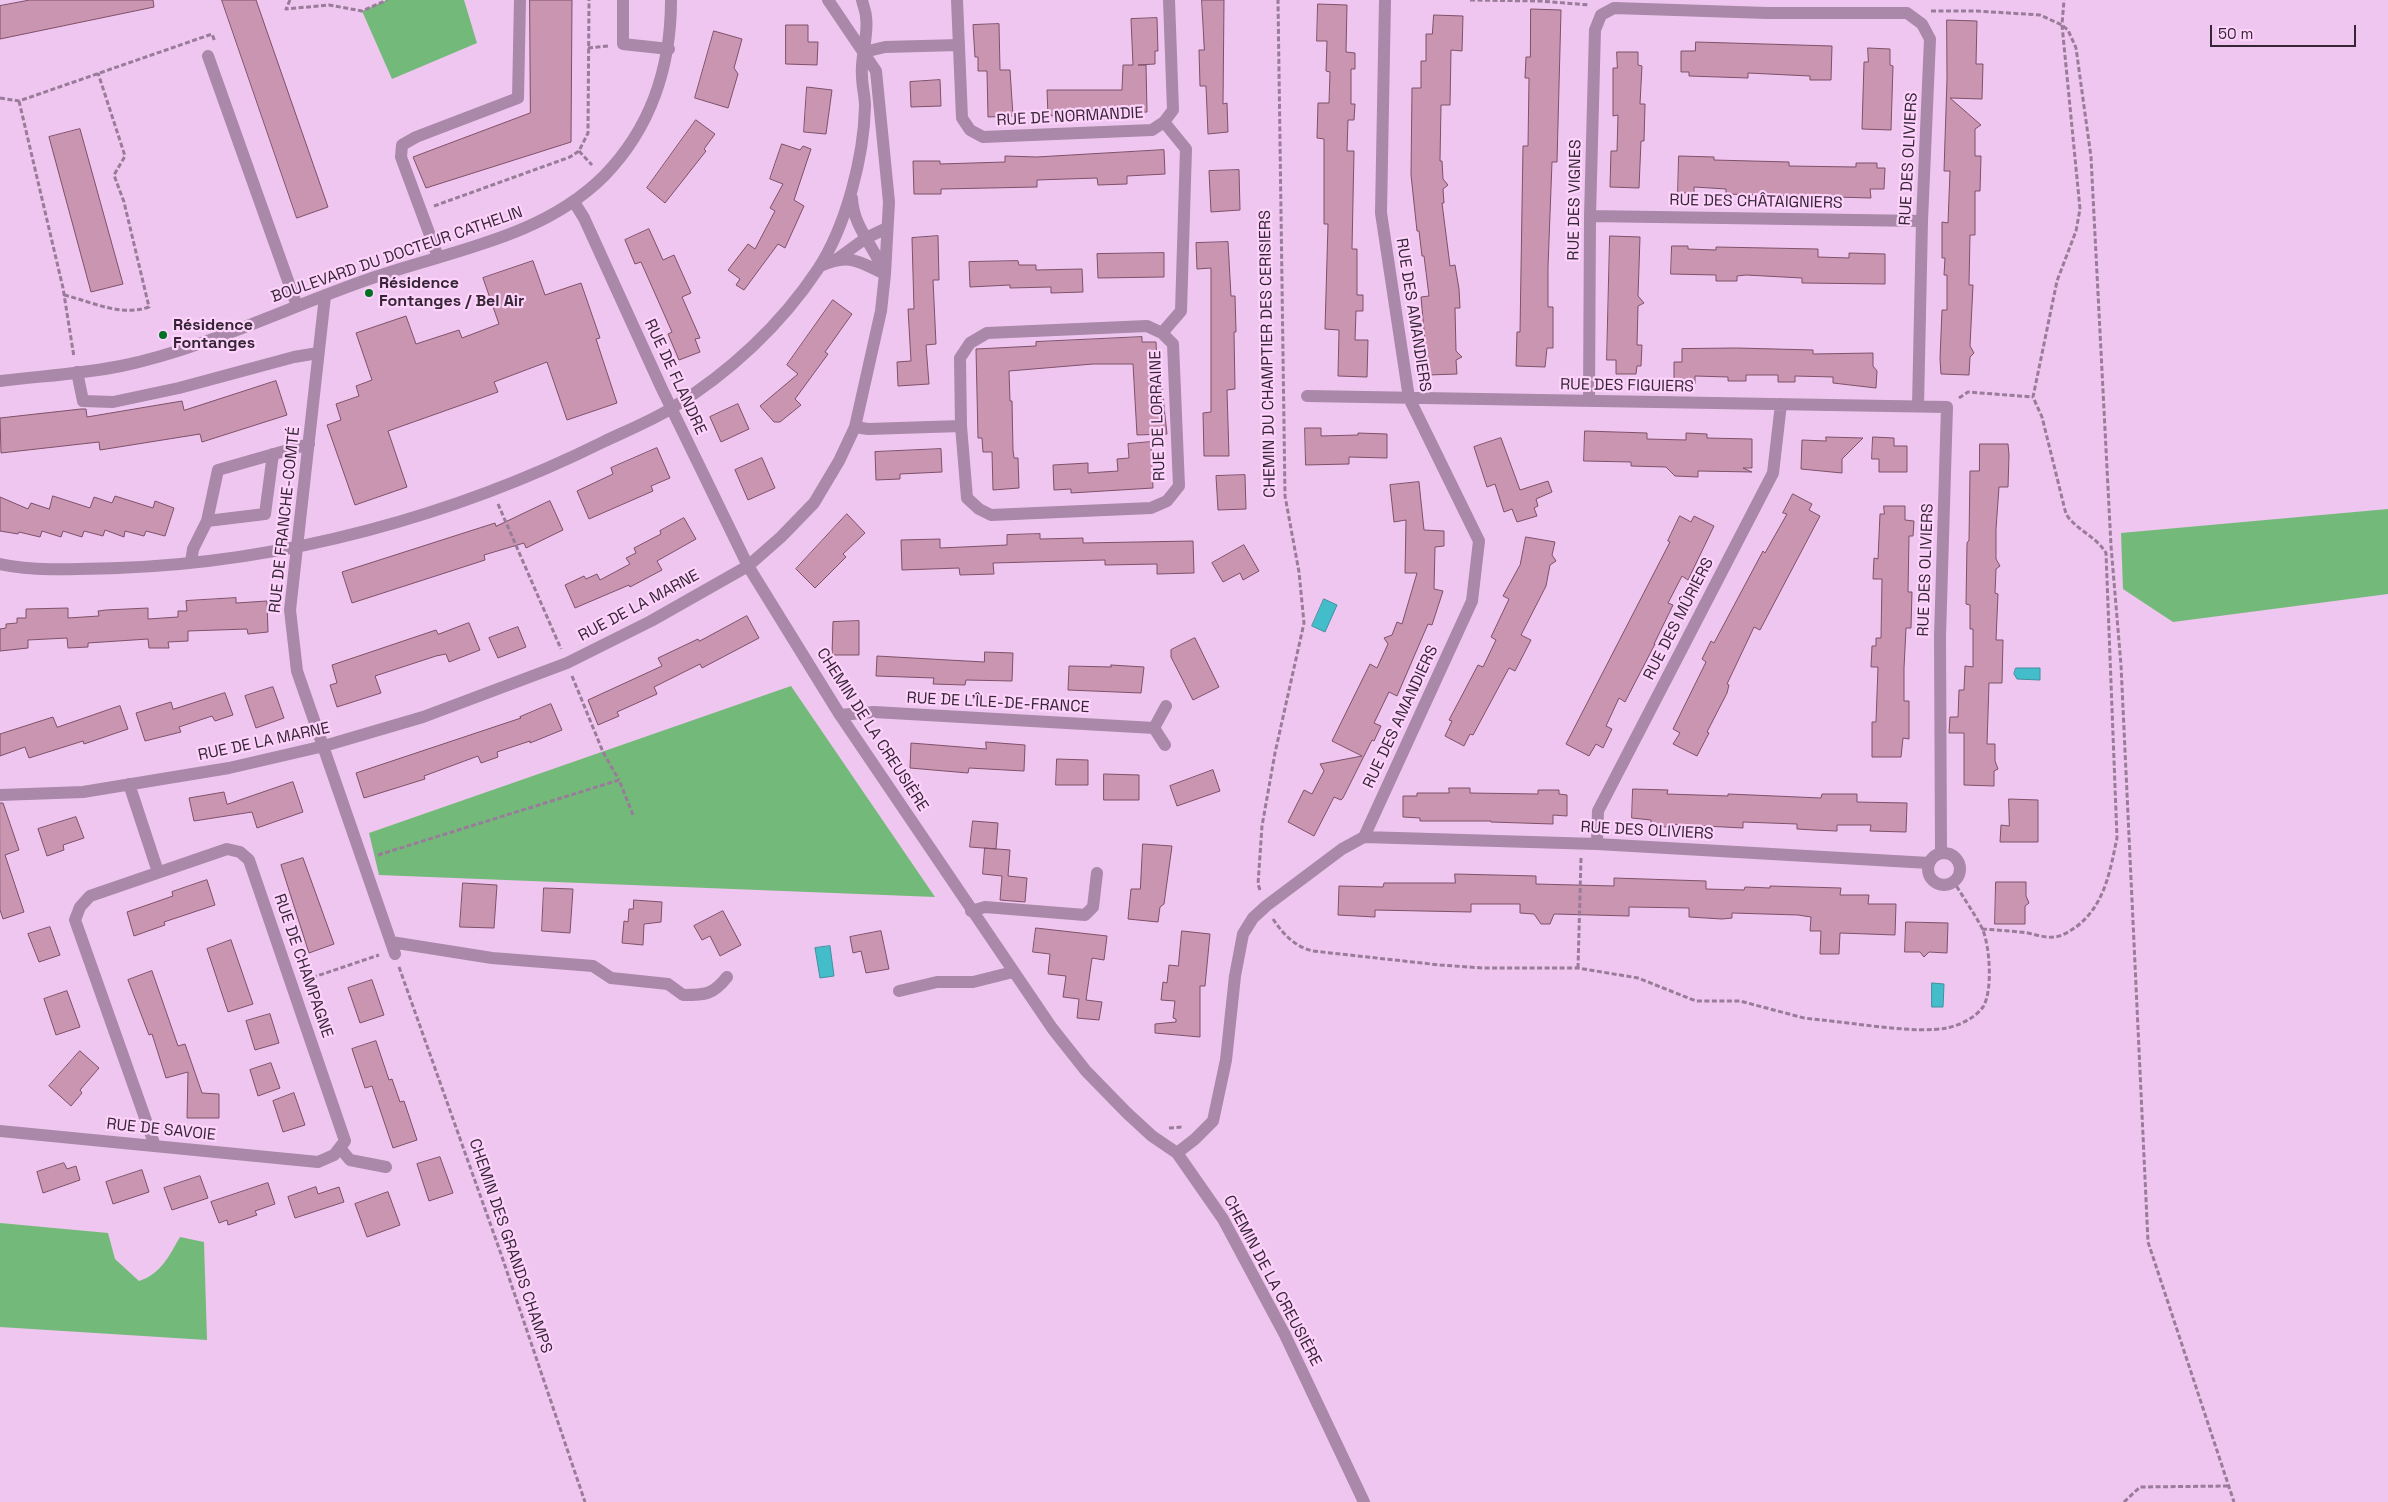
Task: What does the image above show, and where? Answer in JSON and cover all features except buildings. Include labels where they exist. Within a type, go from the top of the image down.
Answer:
[{"type":"street","points":[[438,257],[401,157],[402,145],[416,137],[518,98],[520,0]]},
{"type":"street","points":[[623,0],[623,44],[669,48]]},
{"type":"street","name":"BOULEVARD DU DOCTEUR CATHELIN","points":[[0,381],[121,366],[163,354],[325,296],[525,228],[561,211],[603,176],[624,154],[650,110],[661,80],[669,48],[671,0]]},
{"type":"street","name":"RUE DE LA MARNE","points":[[0,795],[83,792],[229,768],[324,746],[423,717],[567,663],[651,621],[748,566],[781,537],[814,503],[840,461],[855,427],[881,311],[885,274],[889,202],[876,71],[828,0]]},
{"type":"street","points":[[841,0],[842,20]]},
{"type":"street","points":[[0,564],[73,570],[154,567],[298,546],[371,529],[492,492],[547,470],[672,408],[719,375],[765,334],[803,290],[820,266],[842,218],[852,188],[864,128],[865,101],[861,73],[867,18],[862,0]]},
{"type":"street","name":"RUE DE NORMANDIE","points":[[957,0],[962,118],[970,130],[983,137],[1152,130],[1164,122],[1173,110],[1169,0]]},
{"type":"street","name":"RUE DES AMANDIERS","points":[[1364,837],[1472,601],[1479,541],[1409,398],[1381,213],[1385,0]]},
{"type":"street","points":[[1614,8],[1767,13],[1907,13]]},
{"type":"street","name":"RUE DES VIGNES","points":[[1589,401],[1590,216],[1595,30],[1601,15],[1614,8]]},
{"type":"street","name":"RUE DES OLIVIERS","points":[[1907,13],[1922,24],[1930,40],[1922,221],[1918,406]]},
{"type":"street","points":[[864,52],[885,48],[959,45]]},
{"type":"street","points":[[208,56],[297,306]]},
{"type":"street","points":[[1162,333],[1182,311],[1186,149],[1164,122]]},
{"type":"street","points":[[852,188],[852,211],[857,224],[876,254],[885,274]]},
{"type":"street","name":"RUE DE FLANDRE","points":[[574,202],[584,218],[748,566]]},
{"type":"street","name":"RUE DES CHÂTAIGNIERS","points":[[1590,216],[1922,221]]},
{"type":"street","points":[[820,266],[837,258],[866,238],[887,228]]},
{"type":"street","points":[[837,258],[854,260],[885,274]]},
{"type":"street","name":"RUE DE FRANCHE-COMTÉ","points":[[325,296],[290,610],[292,635],[297,671],[393,949]]},
{"type":"street","name":"RUE DE LORRAINE","points":[[1147,326],[1162,333],[1173,344],[1179,486],[1167,501],[1150,508],[991,515],[978,509],[967,498],[961,426],[960,358],[970,343],[987,333],[1147,326]]},
{"type":"street","points":[[77,372],[82,401],[113,402],[179,388],[294,357],[318,353]]},
{"type":"street","name":"RUE DES FIGUIERS","points":[[1307,396],[1947,407]]},
{"type":"street","name":"RUE DES MÛRIERS","points":[[1597,844],[1598,811],[1773,473],[1782,404]]},
{"type":"street","name":"RUE DES OLIVIERS","points":[[1941,853],[1940,636],[1947,407]]},
{"type":"street","points":[[855,427],[868,429],[961,426]]},
{"type":"street","points":[[191,562],[193,549],[207,521],[218,470],[309,444]]},
{"type":"street","points":[[207,521],[265,514],[273,454]]},
{"type":"street","name":"CHEMIN DE LA CREUSIÈRE","points":[[748,566],[840,715],[1052,1028],[1086,1071],[1139,1125],[1177,1153],[1224,1219],[1285,1335],[1364,1502]]},
{"type":"street","points":[[1165,745],[1154,728],[1166,706]]},
{"type":"street","name":"RUE DE L'ÎLE-DE-FRANCE","points":[[840,715],[874,712],[1154,728]]},
{"type":"street","points":[[129,784],[158,872]]},
{"type":"street","points":[[1177,1153],[1195,1139],[1213,1120],[1226,1060],[1235,976],[1243,934],[1253,918],[1269,911],[1342,849],[1364,837]]},
{"type":"street","name":"RUE DES OLIVIERS","points":[[1364,837],[1597,844],[1929,863]]},
{"type":"street","name":"RUE DE CHAMPAGNE","points":[[155,1146],[75,920],[80,907],[90,896],[227,849],[240,852],[249,860],[345,1142],[340,1148]]},
{"type":"street","points":[[1941,853],[1952,855],[1960,864],[1960,875],[1954,882],[1943,886],[1934,882],[1928,873],[1929,863],[1936,855],[1941,853]]},
{"type":"street","points":[[971,911],[985,907],[1085,915],[1093,907],[1097,873]]},
{"type":"street","points":[[393,949],[593,966],[611,978],[668,984],[683,996],[701,995],[717,990],[727,977]]},
{"type":"street","points":[[899,991],[937,982],[973,982],[1013,972]]},
{"type":"street","name":"RUE DE SAVOIE","points":[[0,1131],[318,1162],[334,1155],[340,1148]]},
{"type":"street","points":[[340,1148],[350,1160],[386,1167]]},
{"type":"path","points":[[290,0],[286,9],[329,5],[362,11],[387,0]]},
{"type":"path","points":[[434,206],[570,157],[579,151],[588,133],[589,0]]},
{"type":"path","name":"CHEMIN DU CHAMPTIER DES CERISIERS","points":[[1278,0],[1285,496],[1299,572],[1304,623],[1275,754],[1262,826],[1258,884],[1269,911],[1289,939],[1304,949],[1313,951],[1440,965],[1483,968],[1578,968],[1638,978],[1696,1001],[1740,1001],[1804,1018],[1936,1029],[1964,1022],[1984,1006],[1988,988],[1989,968],[1982,929]]},
{"type":"path","points":[[1470,0],[1540,1],[1614,8]]},
{"type":"path","points":[[1954,882],[1982,929],[2056,937],[2068,932],[2089,916],[2102,896],[2108,880],[2117,838],[2106,553],[2094,538],[2070,522],[2066,514],[2042,417],[2033,397],[2057,281],[2076,231],[2080,209],[2062,25],[2064,0]]},
{"type":"path","points":[[1907,13],[1938,11],[2040,15],[2062,25],[2072,36],[2076,48],[2091,157],[2111,536],[2121,665],[2148,1242],[2234,1502]]},
{"type":"path","points":[[0,98],[19,101],[212,34],[220,52],[208,56]]},
{"type":"path","points":[[64,295],[116,311],[136,311],[149,307],[124,202],[114,174],[125,156],[98,73]]},
{"type":"path","points":[[19,101],[64,295],[77,372]]},
{"type":"path","points":[[1947,407],[1968,392],[2033,397]]},
{"type":"path","points":[[492,492],[567,663],[603,752],[619,780],[633,815]]},
{"type":"path","points":[[363,860],[619,780]]},
{"type":"path","points":[[1578,968],[1582,844]]},
{"type":"path","points":[[1268,922],[1269,911]]},
{"type":"path","points":[[292,985],[393,949]]},
{"type":"path","name":"CHEMIN DES GRANDS CHAMPS","points":[[393,949],[409,999],[501,1254],[585,1502]]},
{"type":"path","points":[[1164,1126],[1170,1128],[1186,1127]]},
{"type":"path","points":[[2124,1502],[2140,1487],[2230,1486]]},
{"type":"shaded area","points":[[387,0],[464,0],[477,43],[392,79],[362,11]]},
{"type":"shaded area","points":[[2388,509],[2388,594],[2173,622],[2123,589],[2121,533]]},
{"type":"shaded area","points":[[1324,599],[1337,605],[1325,632],[1312,626]]},
{"type":"shaded area","points":[[2016,668],[2040,668],[2040,680],[2017,679],[2014,674]]},
{"type":"shaded area","points":[[791,686],[935,897],[379,875],[369,833]]},
{"type":"shaded area","points":[[830,946],[834,976],[820,978],[815,948]]},
{"type":"shaded area","points":[[1932,983],[1944,984],[1943,1007],[1932,1007]]},
{"type":"shaded area","points":[[0,1223],[108,1233],[115,1259],[139,1281],[153,1274],[164,1264],[180,1237],[204,1242],[207,1340],[0,1327]]},
{"type":"place","name":"Résidence Fontanges / Bel Air","points":[[369,293]]},
{"type":"place","name":"Résidence Fontanges","points":[[163,335]]}]
